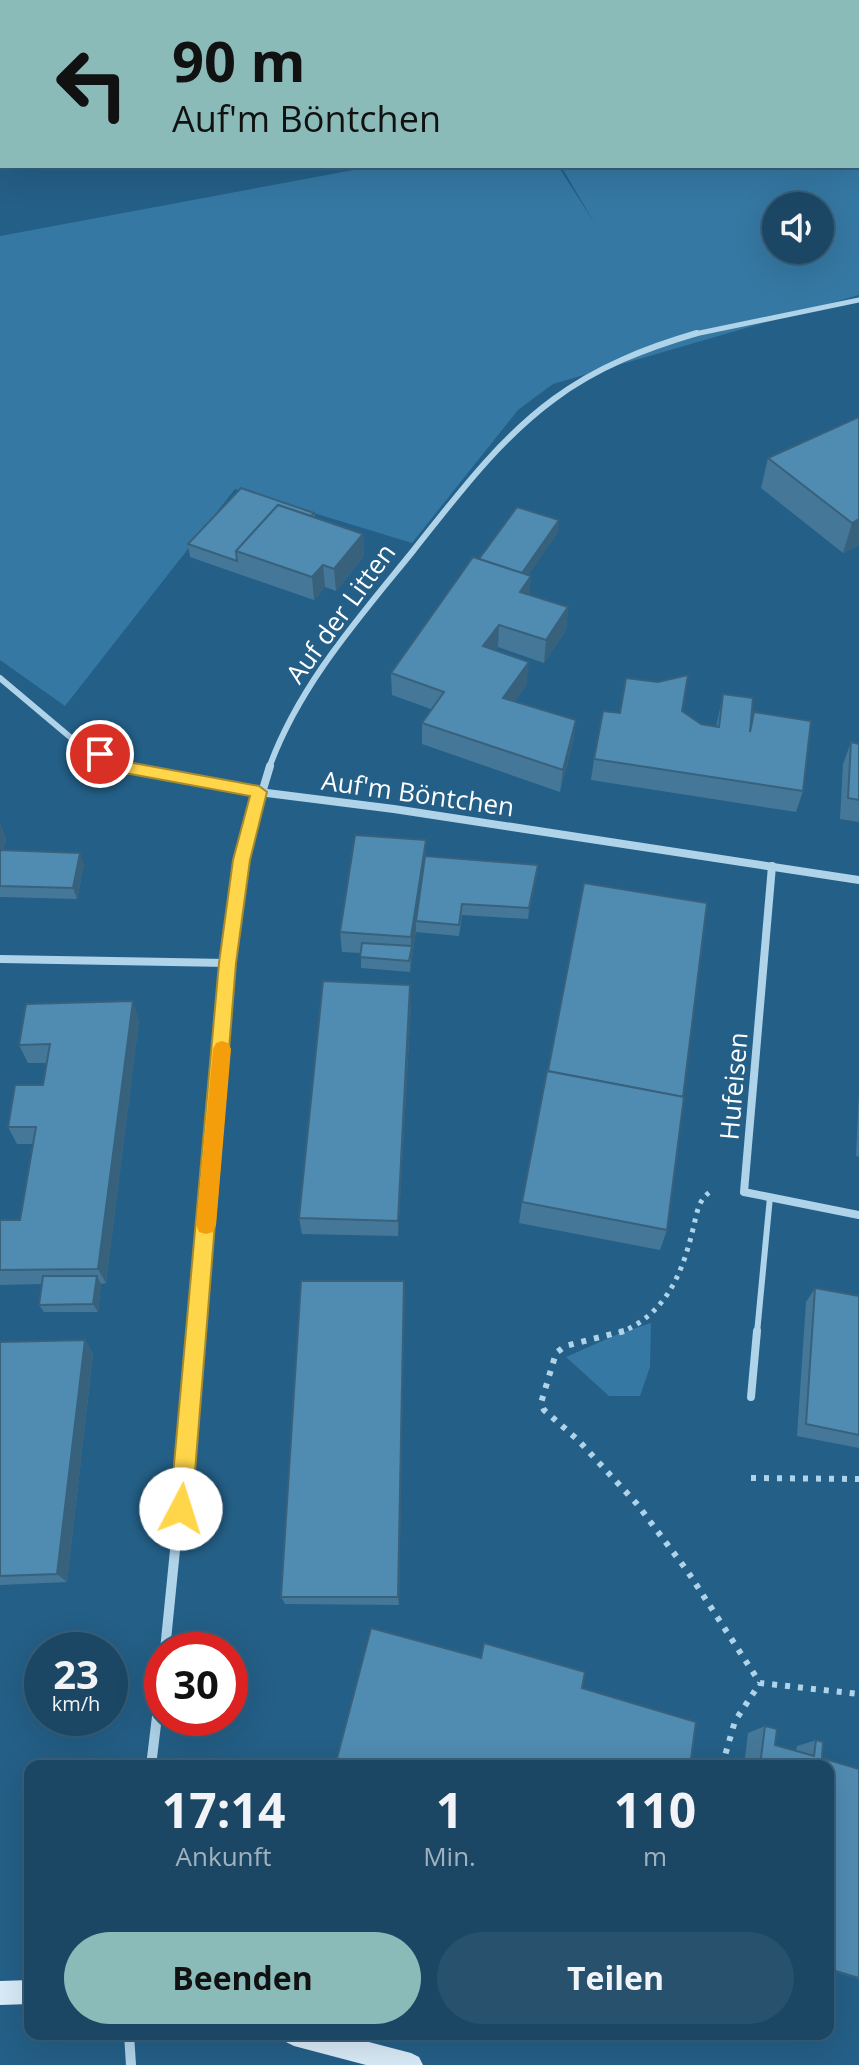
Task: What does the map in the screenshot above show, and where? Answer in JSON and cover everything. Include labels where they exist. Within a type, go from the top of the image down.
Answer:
[{"type":"main road","points":[[0,1993],[24,1992]]},
{"type":"main road","points":[[317,2040],[411,2065]]},
{"type":"street","name":"Auf der Litten","points":[[167,1632],[181,1509],[227,963],[242,860],[259,792],[280,740],[321,669],[495,449],[526,422],[604,367],[658,344],[776,315],[859,300]]},
{"type":"street","name":"Auf'm Böntchen","points":[[0,678],[76,742],[125,767],[259,792],[394,809],[859,880]]},
{"type":"street","name":"Hufeisen","points":[[744,1192],[772,866]]},
{"type":"street","points":[[0,959],[227,963]]},
{"type":"street","points":[[744,1192],[859,1215]]},
{"type":"street","points":[[152,1760],[155,1736]]},
{"type":"street","points":[[129,2040],[131,2065]]},
{"type":"lane","points":[[751,1397],[770,1197]]},
{"type":"path","points":[[744,1192],[708,1191],[701,1198],[673,1288],[642,1322],[565,1346],[556,1353],[541,1403],[544,1410],[599,1457],[669,1542],[760,1683]]},
{"type":"path","points":[[751,1478],[859,1479]]},
{"type":"path","points":[[760,1683],[859,1694]]},
{"type":"path","points":[[723,1760],[728,1732],[737,1712],[760,1683]]},
{"type":"shaded area","points":[[364,168],[559,168],[595,224],[562,168],[859,168],[859,295],[553,384],[518,410],[412,543],[235,489],[65,706],[0,660],[0,236]]},
{"type":"shaded area","points":[[651,1323],[650,1367],[640,1396],[609,1396],[566,1357],[618,1334]]},
{"type":"building","points":[[859,417],[859,519],[852,523],[768,458]]},
{"type":"building","points":[[241,488],[314,513],[311,516],[278,505],[236,551],[237,561],[188,544]]},
{"type":"building","points":[[278,505],[363,534],[334,569],[323,565],[312,577],[236,551]]},
{"type":"building","points":[[517,507],[559,520],[522,573],[479,559]]},
{"type":"building","points":[[473,557],[531,576],[520,592],[568,607],[546,640],[499,625],[483,646],[529,662],[503,698],[576,720],[563,770],[422,723],[444,692],[391,673]]},
{"type":"building","points":[[688,675],[682,711],[701,724],[719,727],[723,694],[753,698],[750,732],[754,712],[811,721],[803,791],[594,759],[603,711],[620,713],[626,678],[658,682]]},
{"type":"building","points":[[851,742],[859,744],[859,800],[848,798]]},
{"type":"building","points":[[355,835],[426,840],[411,937],[340,932]]},
{"type":"building","points":[[0,850],[80,853],[73,888],[0,886]]},
{"type":"building","points":[[425,856],[538,865],[529,908],[462,904],[459,925],[416,921]]},
{"type":"building","points":[[584,883],[707,903],[683,1097],[548,1071]]},
{"type":"building","points":[[362,943],[412,946],[409,961],[360,957]]},
{"type":"building","points":[[323,981],[410,985],[398,1221],[299,1218]]},
{"type":"building","points":[[133,1001],[98,1269],[0,1270],[0,1220],[20,1220],[36,1127],[8,1127],[15,1085],[43,1085],[50,1044],[19,1045],[26,1004]]},
{"type":"building","points":[[547,1071],[684,1097],[667,1230],[522,1202]]},
{"type":"building","points":[[43,1276],[97,1276],[93,1304],[39,1305]]},
{"type":"building","points":[[301,1281],[404,1281],[398,1597],[281,1597]]},
{"type":"building","points":[[815,1288],[859,1296],[859,1435],[806,1424]]},
{"type":"building","points":[[85,1340],[57,1574],[0,1576],[0,1342]]},
{"type":"building","points":[[371,1628],[481,1658],[484,1643],[585,1672],[582,1688],[696,1722],[691,1760],[337,1760]]},
{"type":"building","points":[[765,1726],[777,1729],[775,1745],[814,1756],[816,1740],[823,1742],[822,1758],[829,1760],[761,1760]]},
{"type":"building","points":[[834,1762],[859,1769],[859,1978],[834,1970]]},
{"type":"slow traffic","points":[[206,1225],[222,1049]]},
{"type":"route","points":[[100,754],[125,767],[259,792],[242,860],[227,963],[225,1018],[181,1509]]}]
